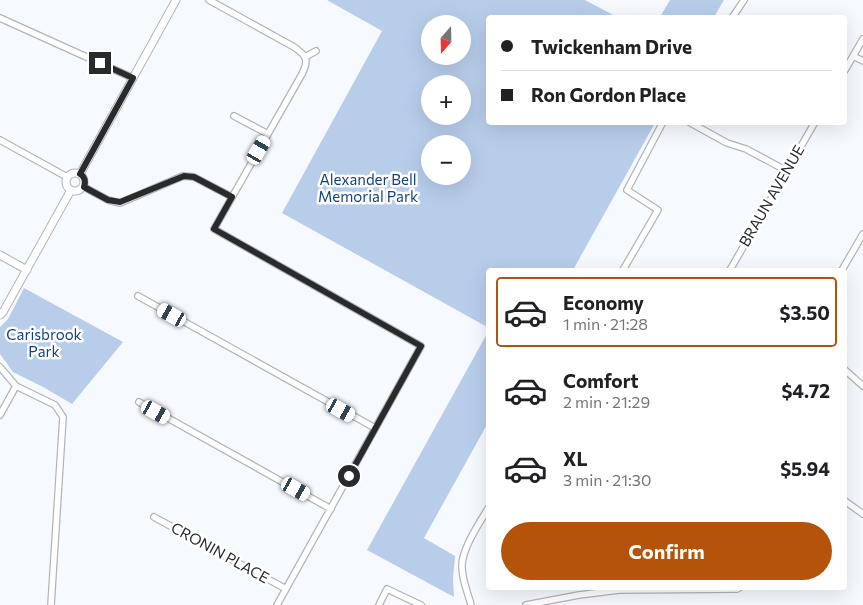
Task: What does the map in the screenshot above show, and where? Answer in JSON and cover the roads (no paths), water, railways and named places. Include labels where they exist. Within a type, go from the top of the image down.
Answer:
[{"type":"street","points":[[80,174],[176,0]]},
{"type":"street","points":[[209,0],[301,52],[306,61],[305,67],[214,229],[421,346],[277,605]]},
{"type":"street","points":[[734,15],[744,0]]},
{"type":"street","points":[[0,18],[133,78]]},
{"type":"street","points":[[847,66],[863,39]]},
{"type":"street","points":[[305,57],[316,51]]},
{"type":"street","points":[[853,56],[863,61]]},
{"type":"street","points":[[234,116],[268,134]]},
{"type":"street","points":[[624,268],[658,210],[627,190],[661,125]]},
{"type":"street","points":[[695,125],[787,171]]},
{"type":"street","name":"BRAUN AVENUE","points":[[731,268],[813,125]]},
{"type":"street","points":[[0,140],[67,177]]},
{"type":"street","points":[[74,172],[80,174],[85,181],[84,187],[76,192],[71,190],[67,186],[67,177],[74,172]]},
{"type":"street","points":[[84,187],[108,200],[120,202],[184,176],[194,177],[232,197]]},
{"type":"street","points":[[0,315],[71,190]]},
{"type":"street","points":[[843,268],[863,234]]},
{"type":"street","points":[[0,255],[27,270]]},
{"type":"street","points":[[138,296],[375,428]]},
{"type":"street","points":[[0,367],[16,386],[55,405],[62,417],[51,605]]},
{"type":"street","points":[[847,372],[863,386]]},
{"type":"street","points":[[0,415],[16,386]]},
{"type":"street","points":[[139,402],[331,509]]},
{"type":"street","points":[[847,502],[863,514]]},
{"type":"street","points":[[471,605],[462,566],[464,552],[486,512]]},
{"type":"street","name":"CRONIN PLACE","points":[[154,517],[286,589]]},
{"type":"street","points":[[379,605],[387,589],[421,605]]},
{"type":"street","points":[[580,590],[580,595]]},
{"type":"street","points":[[526,605],[619,590]]},
{"type":"park label","name":"Alexander Bell Memorial Park","points":[[368,188]]},
{"type":"park label","name":"Carisbrook Park","points":[[44,344]]}]
